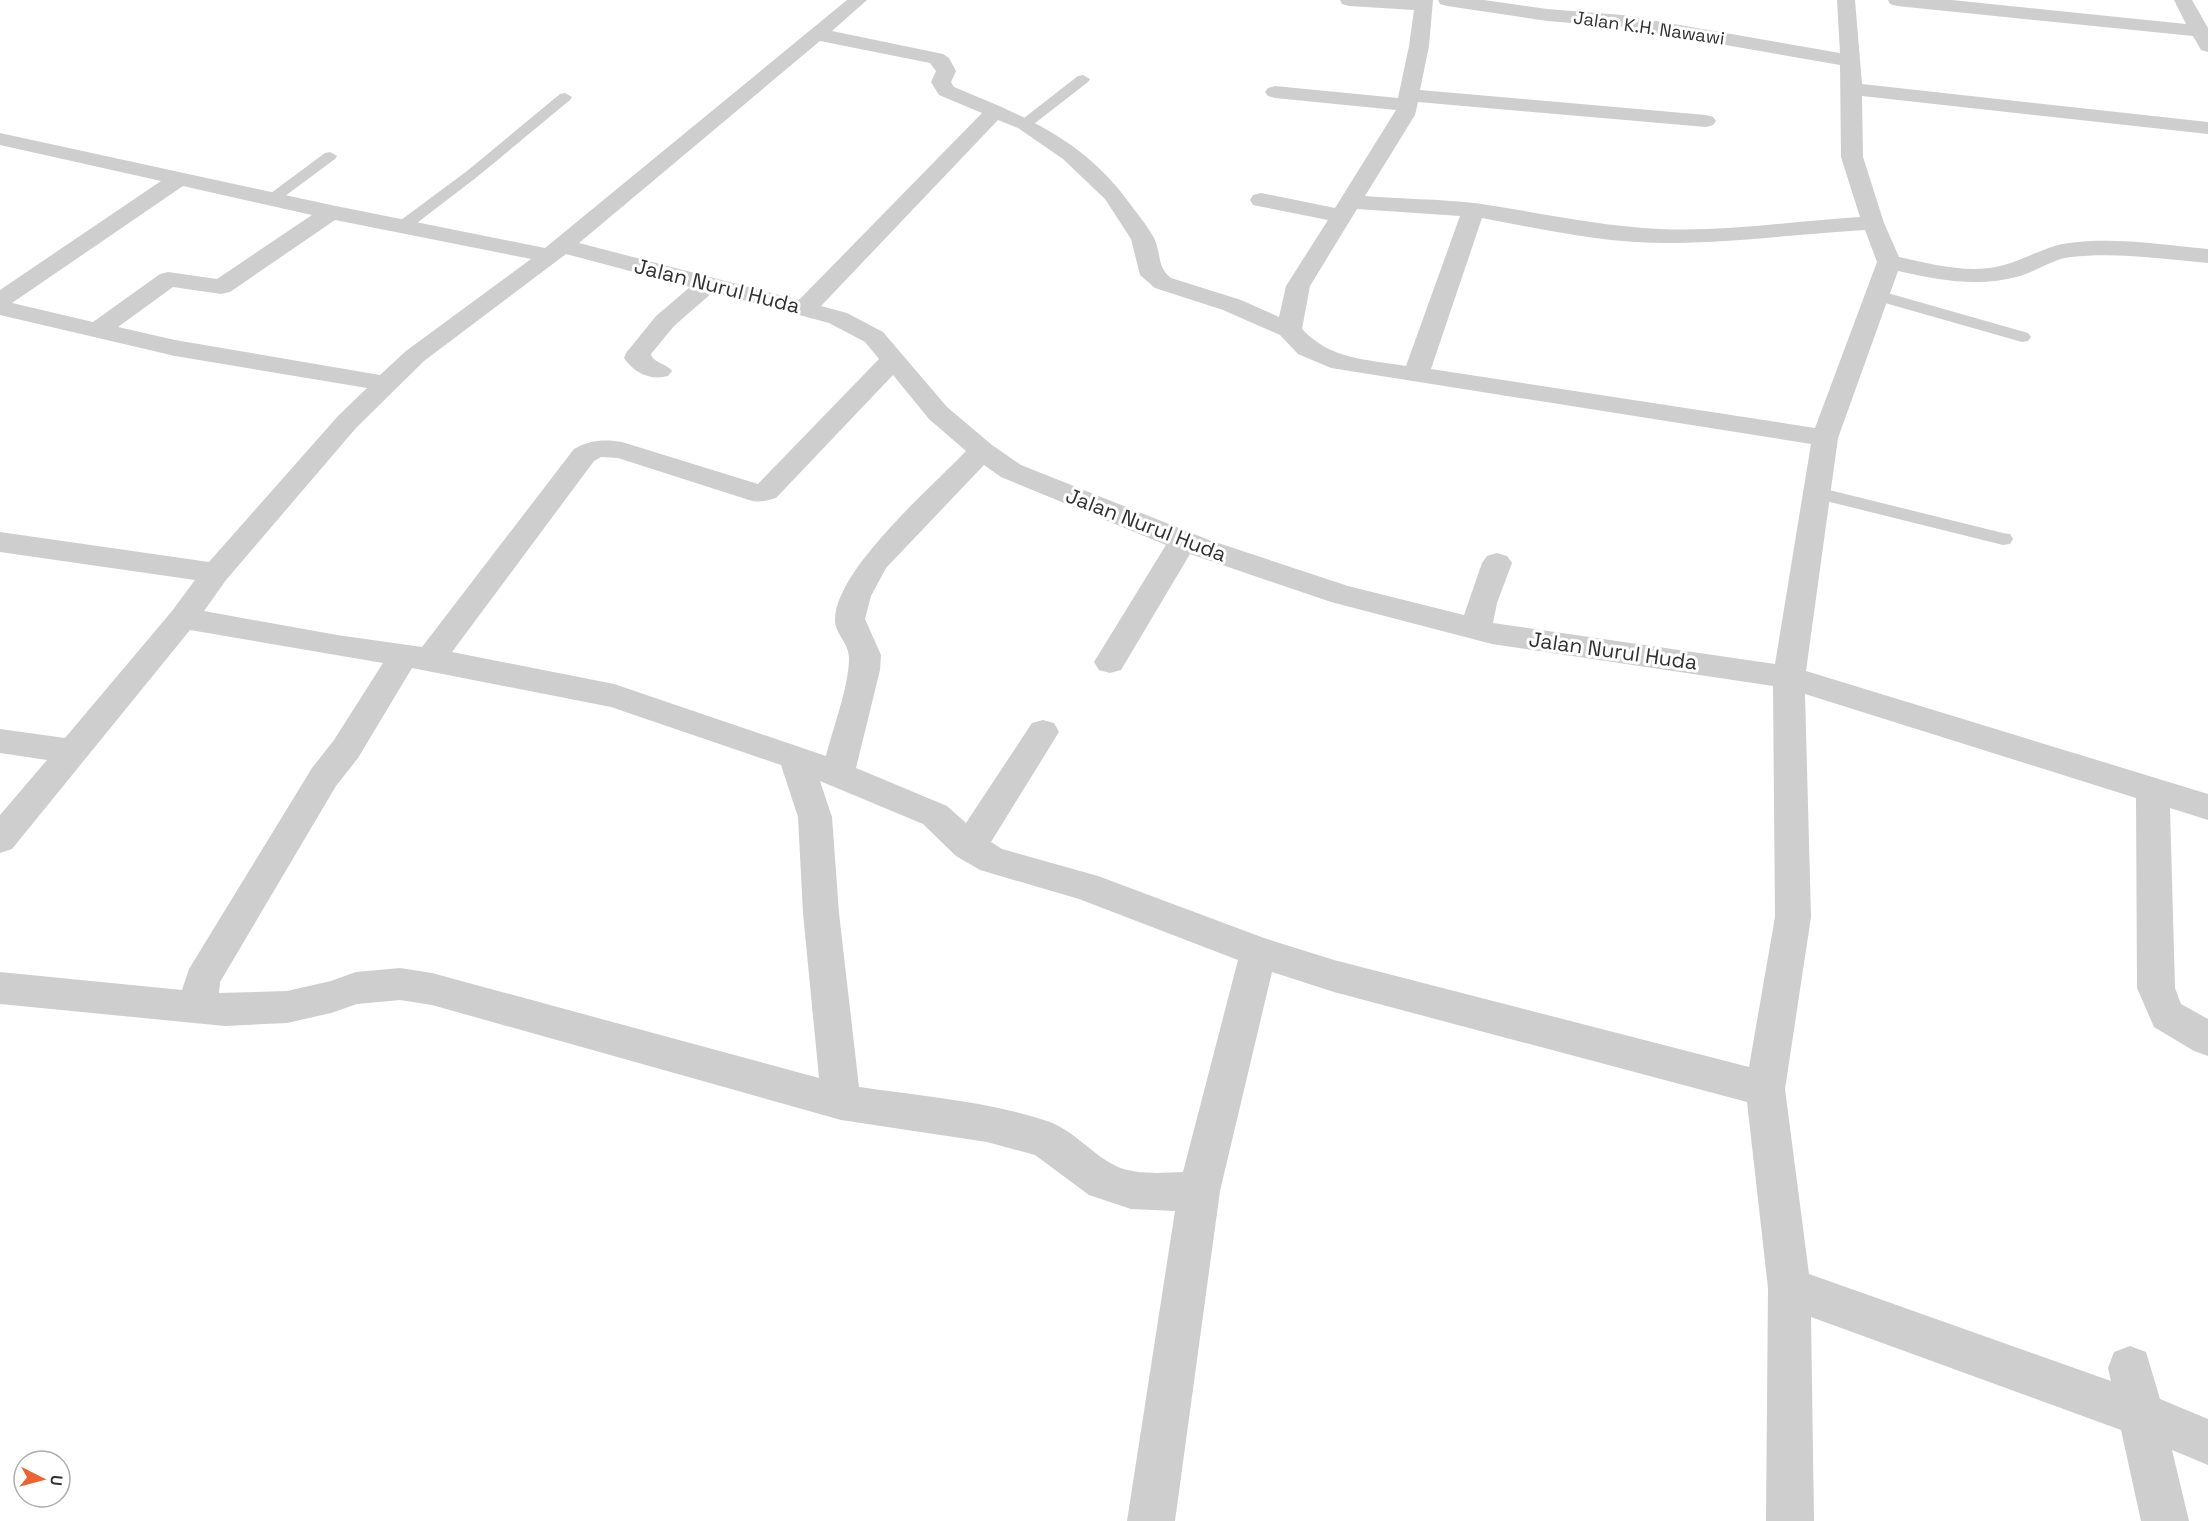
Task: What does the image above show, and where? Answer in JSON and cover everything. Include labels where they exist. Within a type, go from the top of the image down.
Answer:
[{"type":"street","points":[[0,839],[183,618],[216,573],[347,422],[415,356],[557,251],[664,158],[858,0]]},
{"type":"street","points":[[1288,330],[1298,286],[1404,115],[1419,46],[1424,3],[1349,0]]},
{"type":"street","name":"Jalan K.H. Nawawi","points":[[1447,0],[1547,15],[1622,21],[1851,61]]},
{"type":"street","points":[[1790,1521],[1789,1288],[1765,1089],[1793,917],[1789,677],[1825,438],[1889,262],[1873,223],[1852,157],[1851,61],[1846,0]]},
{"type":"street","points":[[1897,0],[2204,38]]},
{"type":"street","points":[[2182,0],[2204,38]]},
{"type":"street","points":[[816,34],[936,58],[942,62],[946,71],[941,82],[946,91],[1025,124],[1071,154],[1113,195],[1143,239],[1152,275],[1163,283],[1232,305],[1288,330],[1307,349],[1340,363],[1825,438]]},
{"type":"street","points":[[1852,90],[2208,128]]},
{"type":"street","points":[[1275,92],[1706,121]]},
{"type":"street","points":[[805,308],[868,245],[960,145],[994,113]]},
{"type":"street","name":"Jalan Nurul Huda","points":[[0,139],[331,212],[557,251],[805,308],[838,318],[874,337],[938,413],[982,451],[1011,471],[1183,541],[1342,595],[1477,629],[1789,677],[2208,807]]},
{"type":"street","points":[[0,301],[178,179]]},
{"type":"street","points":[[1261,200],[1346,209],[1473,210],[1576,228],[1661,236],[1873,223]]},
{"type":"street","points":[[1416,375],[1473,210]]},
{"type":"street","points":[[98,330],[168,279],[221,287],[331,212]]},
{"type":"street","points":[[1889,262],[1946,274],[1984,277],[2010,271],[2069,250],[2120,249],[2208,256]]},
{"type":"street","points":[[659,371],[640,362],[639,353],[665,321],[708,284]]},
{"type":"street","points":[[0,308],[175,348],[386,384]]},
{"type":"street","points":[[198,1008],[202,980],[324,777],[416,658],[584,455],[591,450],[602,448],[622,450],[759,494],[766,492],[894,359]]},
{"type":"street","points":[[838,774],[864,670],[865,655],[850,619],[856,596],[875,562],[982,451]]},
{"type":"street","points":[[1110,662],[1183,541]]},
{"type":"street","points":[[0,542],[216,573]]},
{"type":"street","points":[[1477,629],[1482,603],[1497,563]]},
{"type":"street","points":[[183,618],[416,658],[614,696],[795,758],[935,815],[968,846],[992,860],[1085,886],[1258,952],[1334,976],[1765,1089]]},
{"type":"street","points":[[968,846],[988,821],[1043,732]]},
{"type":"street","points":[[0,741],[74,751]]},
{"type":"street","points":[[795,758],[815,817],[821,913],[841,1102]]},
{"type":"street","points":[[2152,790],[2156,988],[2167,1015],[2208,1039]]},
{"type":"street","points":[[1152,1521],[1198,1191],[1258,952]]},
{"type":"street","points":[[0,988],[225,1010],[287,1007],[331,998],[357,988],[400,984],[432,989],[841,1102],[987,1124],[1046,1139],[1103,1180],[1131,1190],[1198,1191]]},
{"type":"street","points":[[1789,1288],[2140,1414],[2208,1442]]},
{"type":"street","points":[[2130,1368],[2165,1521]]},
{"type":"lane","points":[[1025,124],[1083,79]]},
{"type":"lane","points":[[403,226],[472,174],[565,97]]},
{"type":"lane","points":[[272,199],[330,156]]},
{"type":"lane","points":[[1877,295],[2022,337]]},
{"type":"lane","points":[[1817,493],[2003,539]]}]
